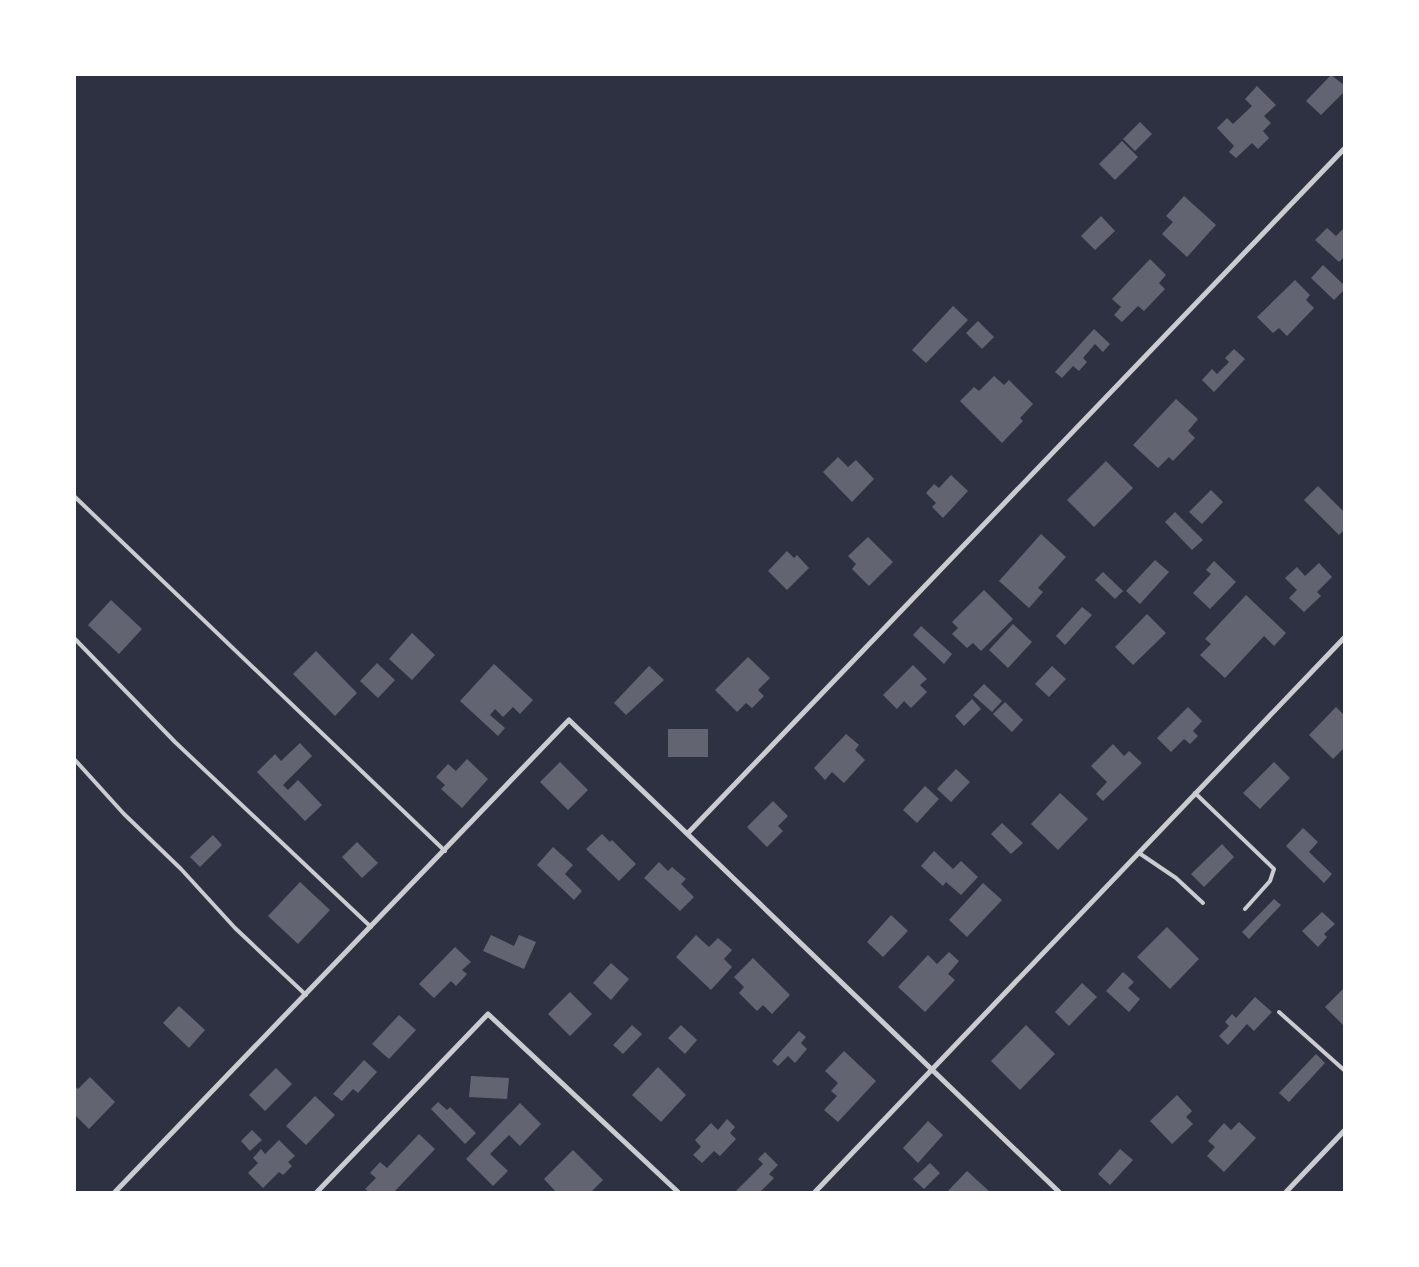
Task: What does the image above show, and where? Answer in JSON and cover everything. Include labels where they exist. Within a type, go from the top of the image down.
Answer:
[{"type":"street","points":[[688,833],[1344,149]]},
{"type":"street","points":[[815,1192],[1344,638]]},
{"type":"street","points":[[115,1192],[569,720],[1059,1192]]},
{"type":"street","points":[[317,1192],[488,1014],[678,1192]]},
{"type":"street","points":[[1286,1192],[1344,1131]]},
{"type":"lane","points":[[75,497],[445,851]]},
{"type":"lane","points":[[75,639],[175,742],[371,928]]},
{"type":"lane","points":[[75,760],[124,814],[181,869],[235,928],[306,995]]},
{"type":"lane","points":[[1196,793],[1274,869],[1270,881],[1245,909]]},
{"type":"lane","points":[[1139,853],[1176,878],[1203,903]]},
{"type":"lane","points":[[1279,1012],[1344,1070]]},
{"type":"building","points":[[1331,75],[1344,85],[1344,92],[1321,115],[1306,101]]},
{"type":"building","points":[[1257,86],[1276,105],[1264,116],[1271,123],[1263,131],[1269,138],[1258,149],[1252,143],[1236,158],[1229,152],[1234,146],[1217,128],[1227,118],[1233,124],[1252,106],[1245,99]]},
{"type":"building","points":[[1140,122],[1152,134],[1135,151],[1123,139]]},
{"type":"building","points":[[1122,141],[1138,157],[1115,180],[1099,164]]},
{"type":"building","points":[[1184,196],[1216,225],[1187,257],[1162,234],[1173,222],[1166,216]]},
{"type":"building","points":[[1101,216],[1115,231],[1095,250],[1081,236]]},
{"type":"building","points":[[1327,228],[1336,236],[1344,228],[1344,257],[1339,262],[1315,240]]},
{"type":"building","points":[[1150,259],[1166,275],[1159,283],[1165,289],[1144,311],[1138,306],[1122,322],[1114,315],[1121,307],[1112,299]]},
{"type":"building","points":[[1323,265],[1344,285],[1344,290],[1334,300],[1311,278]]},
{"type":"building","points":[[1295,280],[1310,295],[1306,300],[1314,308],[1287,336],[1279,328],[1273,333],[1257,317]]},
{"type":"building","points":[[953,306],[968,320],[926,363],[912,350]]},
{"type":"building","points":[[978,321],[994,337],[982,349],[966,333]]},
{"type":"building","points":[[1094,329],[1110,344],[1103,352],[1095,344],[1083,358],[1087,362],[1079,371],[1073,366],[1062,378],[1055,372]]},
{"type":"building","points":[[1234,349],[1245,359],[1214,392],[1202,380],[1212,369],[1217,374],[1229,362],[1225,358]]},
{"type":"building","points":[[994,376],[1004,385],[1009,380],[1033,404],[1020,418],[1023,421],[1002,443],[960,401],[974,387],[979,391]]},
{"type":"building","points":[[1176,399],[1198,419],[1188,431],[1195,438],[1173,461],[1169,457],[1158,468],[1133,445]]},
{"type":"building","points":[[838,457],[848,467],[856,460],[874,479],[852,502],[823,472]]},
{"type":"building","points":[[1106,461],[1133,488],[1094,527],[1067,500]]},
{"type":"building","points":[[951,475],[968,491],[943,518],[932,507],[936,503],[926,493],[934,484],[939,488]]},
{"type":"building","points":[[1318,486],[1344,512],[1344,530],[1339,535],[1304,500]]},
{"type":"building","points":[[1211,490],[1223,502],[1202,524],[1189,512]]},
{"type":"building","points":[[1175,512],[1203,540],[1192,550],[1165,522]]},
{"type":"building","points":[[1041,534],[1066,557],[1038,588],[1043,592],[1029,608],[999,581]]},
{"type":"building","points":[[868,537],[893,562],[869,586],[852,569],[856,564],[848,556]]},
{"type":"building","points":[[787,551],[794,558],[797,555],[809,568],[787,590],[768,571]]},
{"type":"building","points":[[1155,560],[1169,572],[1140,604],[1126,591]]},
{"type":"building","points":[[1214,561],[1236,582],[1210,609],[1193,593],[1211,574],[1206,570]]},
{"type":"building","points":[[1319,563],[1332,577],[1317,592],[1321,596],[1304,612],[1289,598],[1297,590],[1285,578],[1297,567],[1305,576]]},
{"type":"building","points":[[1103,572],[1123,591],[1115,599],[1095,580]]},
{"type":"building","points":[[984,590],[1013,619],[981,651],[973,643],[967,648],[952,634],[958,628],[952,622]]},
{"type":"building","points":[[1246,595],[1286,633],[1274,646],[1264,636],[1225,678],[1200,655],[1211,644],[1205,639]]},
{"type":"building","points":[[111,600],[142,629],[119,654],[88,625]]},
{"type":"building","points":[[1082,607],[1092,615],[1065,645],[1056,636]]},
{"type":"building","points":[[1147,614],[1166,633],[1133,665],[1115,647]]},
{"type":"building","points":[[1013,624],[1032,642],[1008,668],[989,650]]},
{"type":"building","points":[[921,626],[952,654],[944,664],[913,635]]},
{"type":"building","points":[[412,633],[435,655],[412,680],[389,659]]},
{"type":"building","points":[[316,651],[357,693],[335,716],[293,674]]},
{"type":"building","points":[[748,657],[770,678],[758,690],[764,696],[752,708],[746,703],[737,712],[715,690]]},
{"type":"building","points":[[377,663],[395,680],[378,698],[360,681]]},
{"type":"building","points":[[494,664],[533,700],[520,714],[513,707],[503,717],[495,709],[490,715],[505,728],[498,736],[460,701]]},
{"type":"building","points":[[913,665],[927,679],[920,685],[927,692],[911,708],[904,701],[897,709],[883,695]]},
{"type":"building","points":[[649,666],[664,680],[626,715],[614,703]]},
{"type":"building","points":[[1052,666],[1066,679],[1049,697],[1035,684]]},
{"type":"building","points":[[984,684],[1002,701],[992,712],[973,695]]},
{"type":"building","points":[[972,699],[981,709],[964,726],[955,716]]},
{"type":"building","points":[[1005,702],[1023,720],[1012,732],[993,714]]},
{"type":"building","points":[[1188,707],[1202,721],[1193,731],[1198,736],[1190,744],[1184,739],[1171,752],[1157,738]]},
{"type":"building","points":[[1336,707],[1344,715],[1344,748],[1333,759],[1309,735]]},
{"type":"building","points":[[668,729],[708,729],[708,757],[668,757]]},
{"type":"building","points":[[846,734],[859,745],[855,750],[865,760],[844,783],[832,772],[825,780],[814,768]]},
{"type":"building","points":[[300,743],[312,756],[283,785],[288,790],[298,780],[322,805],[305,821],[257,772],[275,754],[281,761]]},
{"type":"building","points":[[1113,744],[1124,756],[1129,751],[1142,763],[1103,801],[1096,794],[1107,782],[1091,766]]},
{"type":"building","points":[[467,759],[488,779],[462,808],[441,789],[445,785],[436,777],[448,764],[456,771]]},
{"type":"building","points":[[560,762],[588,790],[568,810],[540,782]]},
{"type":"building","points":[[1274,762],[1290,778],[1260,809],[1243,793]]},
{"type":"building","points":[[956,769],[970,782],[951,802],[937,789]]},
{"type":"building","points":[[925,786],[939,799],[917,823],[903,810]]},
{"type":"building","points":[[1060,793],[1088,819],[1058,850],[1031,824]]},
{"type":"building","points":[[773,801],[788,816],[778,826],[783,831],[767,847],[747,827]]},
{"type":"building","points":[[1002,823],[1023,843],[1011,854],[991,834]]},
{"type":"building","points":[[1303,828],[1318,842],[1309,852],[1332,874],[1324,883],[1286,846]]},
{"type":"building","points":[[602,834],[610,842],[612,840],[636,864],[619,881],[586,849]]},
{"type":"building","points":[[213,835],[222,845],[200,867],[190,857]]},
{"type":"building","points":[[357,842],[378,863],[362,878],[342,857]]},
{"type":"building","points":[[1222,844],[1234,857],[1204,887],[1191,874]]},
{"type":"building","points":[[553,847],[573,865],[565,874],[582,891],[574,900],[537,865]]},
{"type":"building","points":[[934,851],[953,869],[961,861],[978,877],[961,895],[946,882],[943,886],[921,866]]},
{"type":"building","points":[[659,862],[668,871],[672,867],[686,879],[681,884],[694,897],[680,911],[644,878]]},
{"type":"building","points":[[300,882],[330,910],[298,944],[268,916]]},
{"type":"building","points":[[983,883],[1002,900],[967,937],[949,920]]},
{"type":"building","points":[[1274,899],[1281,905],[1249,939],[1242,932]]},
{"type":"building","points":[[1322,912],[1335,924],[1324,934],[1327,937],[1318,947],[1302,931]]},
{"type":"building","points":[[891,915],[908,931],[883,957],[867,942]]},
{"type":"building","points":[[1167,927],[1199,959],[1170,989],[1137,957]]},
{"type":"building","points":[[491,935],[514,946],[519,935],[536,942],[524,969],[483,951]]},
{"type":"building","points":[[696,935],[709,947],[718,938],[732,950],[724,959],[732,967],[711,990],[676,957]]},
{"type":"building","points":[[455,947],[471,962],[462,970],[467,974],[456,986],[451,981],[434,998],[419,984]]},
{"type":"building","points":[[949,952],[959,961],[948,974],[955,980],[925,1012],[898,987],[928,955],[937,964]]},
{"type":"building","points":[[753,958],[790,995],[772,1014],[763,1005],[757,1011],[739,993],[744,987],[734,977]]},
{"type":"building","points":[[611,963],[629,979],[611,1000],[593,983]]},
{"type":"building","points":[[1123,972],[1134,982],[1128,988],[1140,999],[1129,1012],[1106,991]]},
{"type":"building","points":[[1082,983],[1097,997],[1069,1026],[1055,1012]]},
{"type":"building","points":[[1344,988],[1344,1026],[1325,1007]]},
{"type":"building","points":[[570,992],[592,1014],[570,1036],[548,1014]]},
{"type":"building","points":[[1255,997],[1272,1012],[1254,1031],[1247,1024],[1228,1045],[1219,1036],[1229,1026],[1225,1022],[1232,1014],[1236,1018]]},
{"type":"building","points":[[179,1006],[205,1030],[189,1048],[163,1023]]},
{"type":"building","points":[[399,1015],[416,1030],[389,1059],[372,1044]]},
{"type":"building","points":[[632,1025],[642,1034],[623,1054],[613,1045]]},
{"type":"building","points":[[681,1025],[697,1040],[685,1054],[668,1038]]},
{"type":"building","points":[[1026,1025],[1055,1054],[1020,1090],[991,1061]]},
{"type":"building","points":[[799,1031],[806,1037],[801,1043],[807,1049],[795,1063],[788,1056],[778,1066],[772,1061]]},
{"type":"building","points":[[844,1051],[876,1081],[838,1122],[824,1110],[837,1096],[831,1091],[838,1083],[825,1071]]},
{"type":"building","points":[[1316,1054],[1325,1063],[1289,1102],[1279,1093]]},
{"type":"building","points":[[364,1060],[377,1072],[358,1093],[353,1089],[342,1101],[333,1094]]},
{"type":"building","points":[[658,1067],[686,1095],[661,1122],[632,1095]]},
{"type":"building","points":[[276,1068],[292,1084],[265,1111],[249,1095]]},
{"type":"building","points":[[471,1076],[509,1078],[507,1099],[469,1097]]},
{"type":"building","points":[[90,1077],[115,1102],[89,1129],[75,1115],[75,1086],[78,1089]]},
{"type":"building","points":[[1177,1095],[1192,1111],[1186,1117],[1193,1124],[1172,1144],[1150,1121]]},
{"type":"building","points":[[315,1096],[335,1115],[306,1145],[286,1126]]},
{"type":"building","points":[[438,1102],[447,1110],[450,1107],[476,1133],[465,1144],[431,1109]]},
{"type":"building","points":[[520,1103],[541,1124],[520,1146],[509,1135],[490,1154],[508,1171],[493,1186],[466,1159]]},
{"type":"building","points":[[727,1119],[735,1127],[730,1133],[736,1139],[720,1156],[714,1151],[702,1163],[693,1155],[701,1147],[695,1140],[711,1123],[718,1130]]},
{"type":"building","points":[[928,1121],[943,1135],[918,1163],[903,1148]]},
{"type":"building","points":[[1239,1122],[1256,1138],[1224,1172],[1207,1156],[1215,1147],[1208,1141],[1224,1123],[1231,1130]]},
{"type":"building","points":[[252,1130],[262,1140],[250,1151],[241,1141]]},
{"type":"building","points":[[419,1134],[435,1149],[394,1192],[369,1192],[365,1189],[376,1178],[370,1173],[380,1162],[387,1168]]},
{"type":"building","points":[[279,1140],[295,1156],[288,1162],[292,1166],[283,1175],[279,1172],[263,1188],[248,1173],[258,1163],[253,1158],[261,1149],[265,1154]]},
{"type":"building","points":[[1120,1149],[1133,1160],[1110,1185],[1098,1174]]},
{"type":"building","points":[[573,1150],[603,1180],[591,1192],[556,1192],[544,1179]]},
{"type":"building","points":[[765,1152],[778,1165],[769,1174],[774,1178],[760,1192],[735,1192],[763,1164],[758,1159]]},
{"type":"building","points":[[930,1163],[940,1173],[924,1189],[913,1179]]},
{"type":"building","points":[[967,1171],[990,1192],[947,1192]]}]
